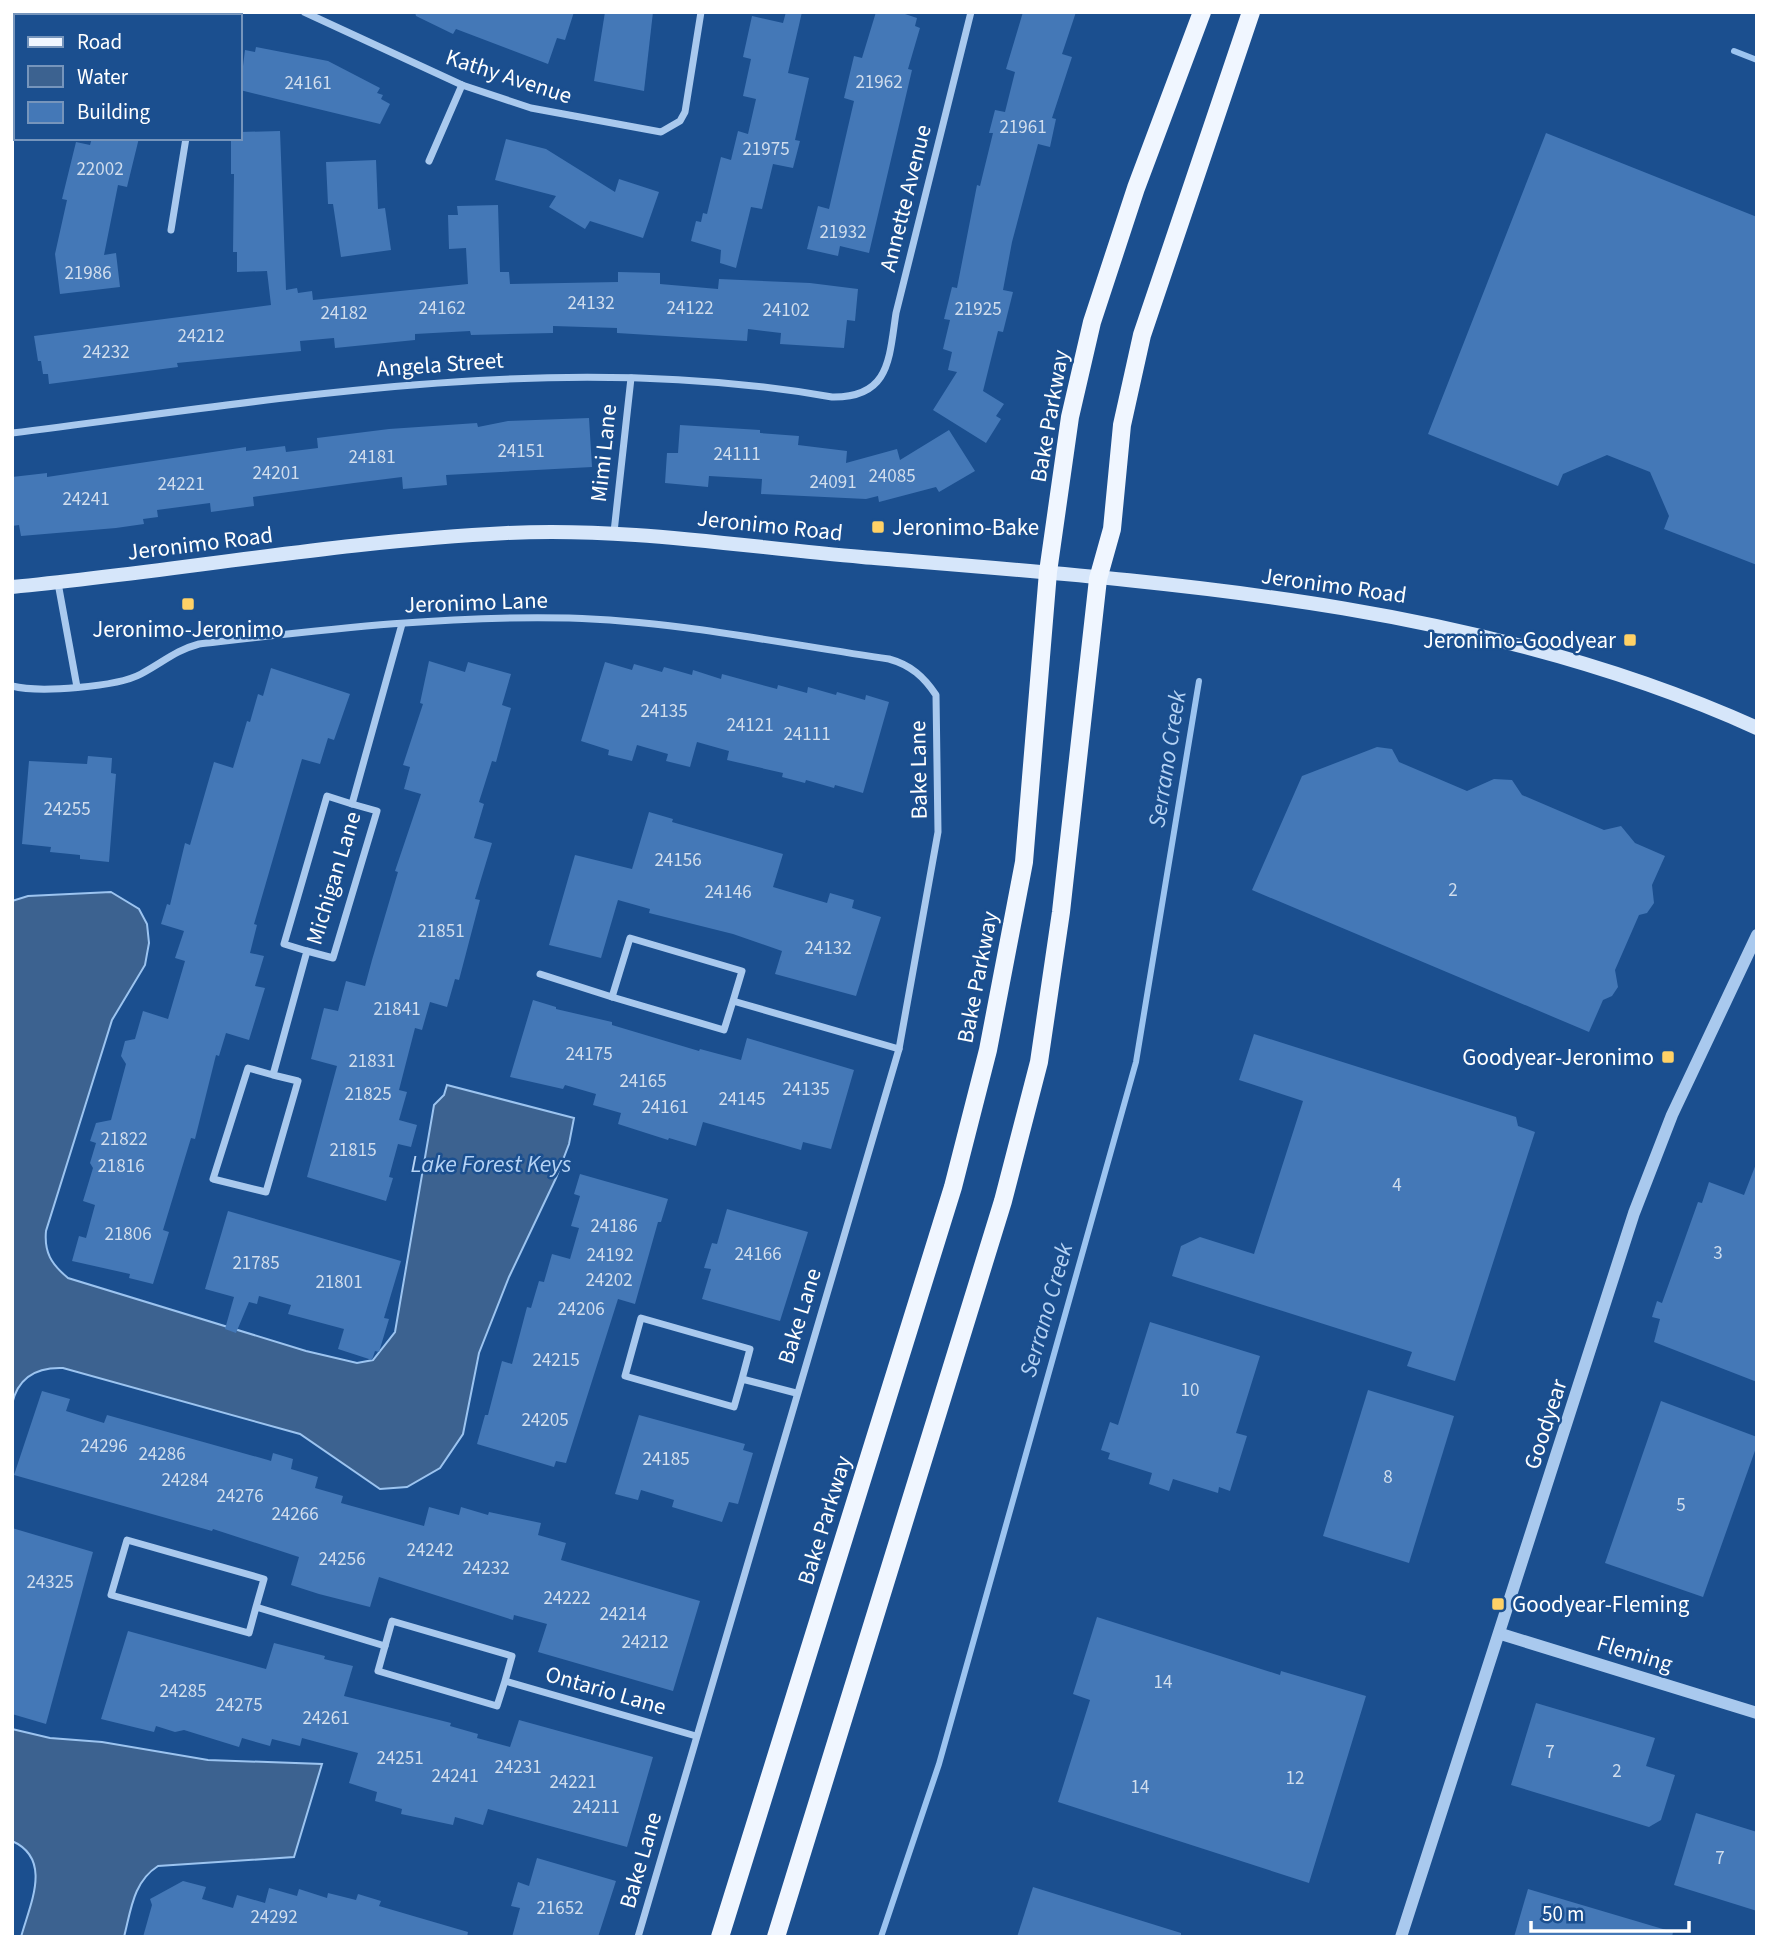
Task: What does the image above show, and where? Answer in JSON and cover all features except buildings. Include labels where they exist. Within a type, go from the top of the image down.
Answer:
[{"type":"main road","name":"Bake Parkway","points":[[720,1937],[953,1187],[988,1050],[1024,862],[1048,572],[1070,417],[1092,322],[1136,188],[1202,12]]},
{"type":"main road","points":[[776,1937],[996,1226],[1039,1062],[1061,912],[1098,579],[1112,529],[1122,425],[1142,335],[1251,12]]},
{"type":"main road","name":"Jeronimo Road","points":[[12,587],[393,541],[504,533],[614,532],[763,549],[1048,572],[1301,601],[1441,625],[1598,668],[1682,696],[1757,728]]},
{"type":"street","name":"Kathy Avenue","points":[[304,12],[461,85],[531,108],[661,132],[671,127],[685,112],[701,12]]},
{"type":"street","name":"Annette Avenue","points":[[871,391],[883,376],[889,357],[896,313],[971,12]]},
{"type":"street","points":[[429,161],[461,85]]},
{"type":"street","points":[[171,230],[186,140]]},
{"type":"street","name":"Angela Street","points":[[12,433],[371,388],[465,380],[631,378],[715,383],[852,398],[871,391]]},
{"type":"street","name":"Mimi Lane","points":[[614,532],[631,378]]},
{"type":"street","points":[[58,583],[77,687]]},
{"type":"street","name":"Jeronimo Lane","points":[[12,686],[30,691],[132,678],[181,649],[199,644],[463,619],[569,618],[667,627],[890,659],[912,669],[925,679],[936,695]]},
{"type":"street","name":"Michigan Lane","points":[[352,804],[402,624]]},
{"type":"street","name":"Bake Lane","points":[[638,1937],[898,1049],[938,832],[936,695]]},
{"type":"street","name":"Michigan Lane","points":[[327,796],[352,804],[377,811],[333,958],[284,944],[327,796]]},
{"type":"street","name":"Goodyear","points":[[1401,1937],[1634,1213],[1672,1115],[1757,936]]},
{"type":"street","points":[[540,974],[724,1031],[742,971],[630,938],[612,996]]},
{"type":"street","name":"Michigan Lane","points":[[273,1074],[307,951]]},
{"type":"street","points":[[733,1001],[898,1049]]},
{"type":"street","points":[[248,1068],[273,1074],[298,1081],[266,1192],[213,1179],[248,1068]]},
{"type":"street","points":[[641,1318],[750,1349],[742,1379],[734,1407],[625,1376],[641,1318]]},
{"type":"street","points":[[742,1379],[796,1393]]},
{"type":"street","points":[[127,1540],[264,1579],[256,1607],[249,1633],[111,1595],[127,1540]]},
{"type":"street","points":[[256,1607],[385,1646]]},
{"type":"street","points":[[393,1621],[512,1656],[505,1681],[497,1706],[378,1671],[393,1621]]},
{"type":"street","name":"Fleming","points":[[1500,1634],[1757,1713]]},
{"type":"street","name":"Ontario Lane","points":[[505,1681],[696,1736]]},
{"type":"water","name":"Lake Forest Keys","points":[[111,892],[139,909],[147,924],[149,943],[145,965],[112,1020],[46,1231],[46,1245],[50,1257],[68,1278],[306,1351],[357,1363],[373,1360],[395,1332],[434,1105],[444,1095],[447,1085],[574,1118],[569,1144],[556,1178],[509,1277],[479,1353],[463,1434],[440,1468],[407,1487],[380,1489],[300,1434],[63,1368],[44,1369],[24,1380],[12,1404],[12,901],[28,896]]},
{"type":"water","points":[[12,1729],[50,1738],[102,1742],[208,1760],[322,1764],[294,1857],[158,1866],[138,1888],[124,1937],[21,1937],[33,1897],[35,1871],[32,1859],[25,1849],[12,1841]]},
{"type":"waterway","name":"Serrano Creek","points":[[1734,51],[1757,60]]},
{"type":"waterway","name":"Serrano Creek","points":[[881,1937],[939,1764],[1136,1062],[1199,681]]},
{"type":"place","name":"Jeronimo-Bake","points":[[878,527]]},
{"type":"place","name":"Jeronimo-Jeronimo","points":[[188,604]]},
{"type":"place","name":"Jeronimo-Goodyear","points":[[1630,640]]},
{"type":"place","name":"Goodyear-Jeronimo","points":[[1668,1057]]},
{"type":"place","name":"Goodyear-Fleming","points":[[1498,1604]]}]
